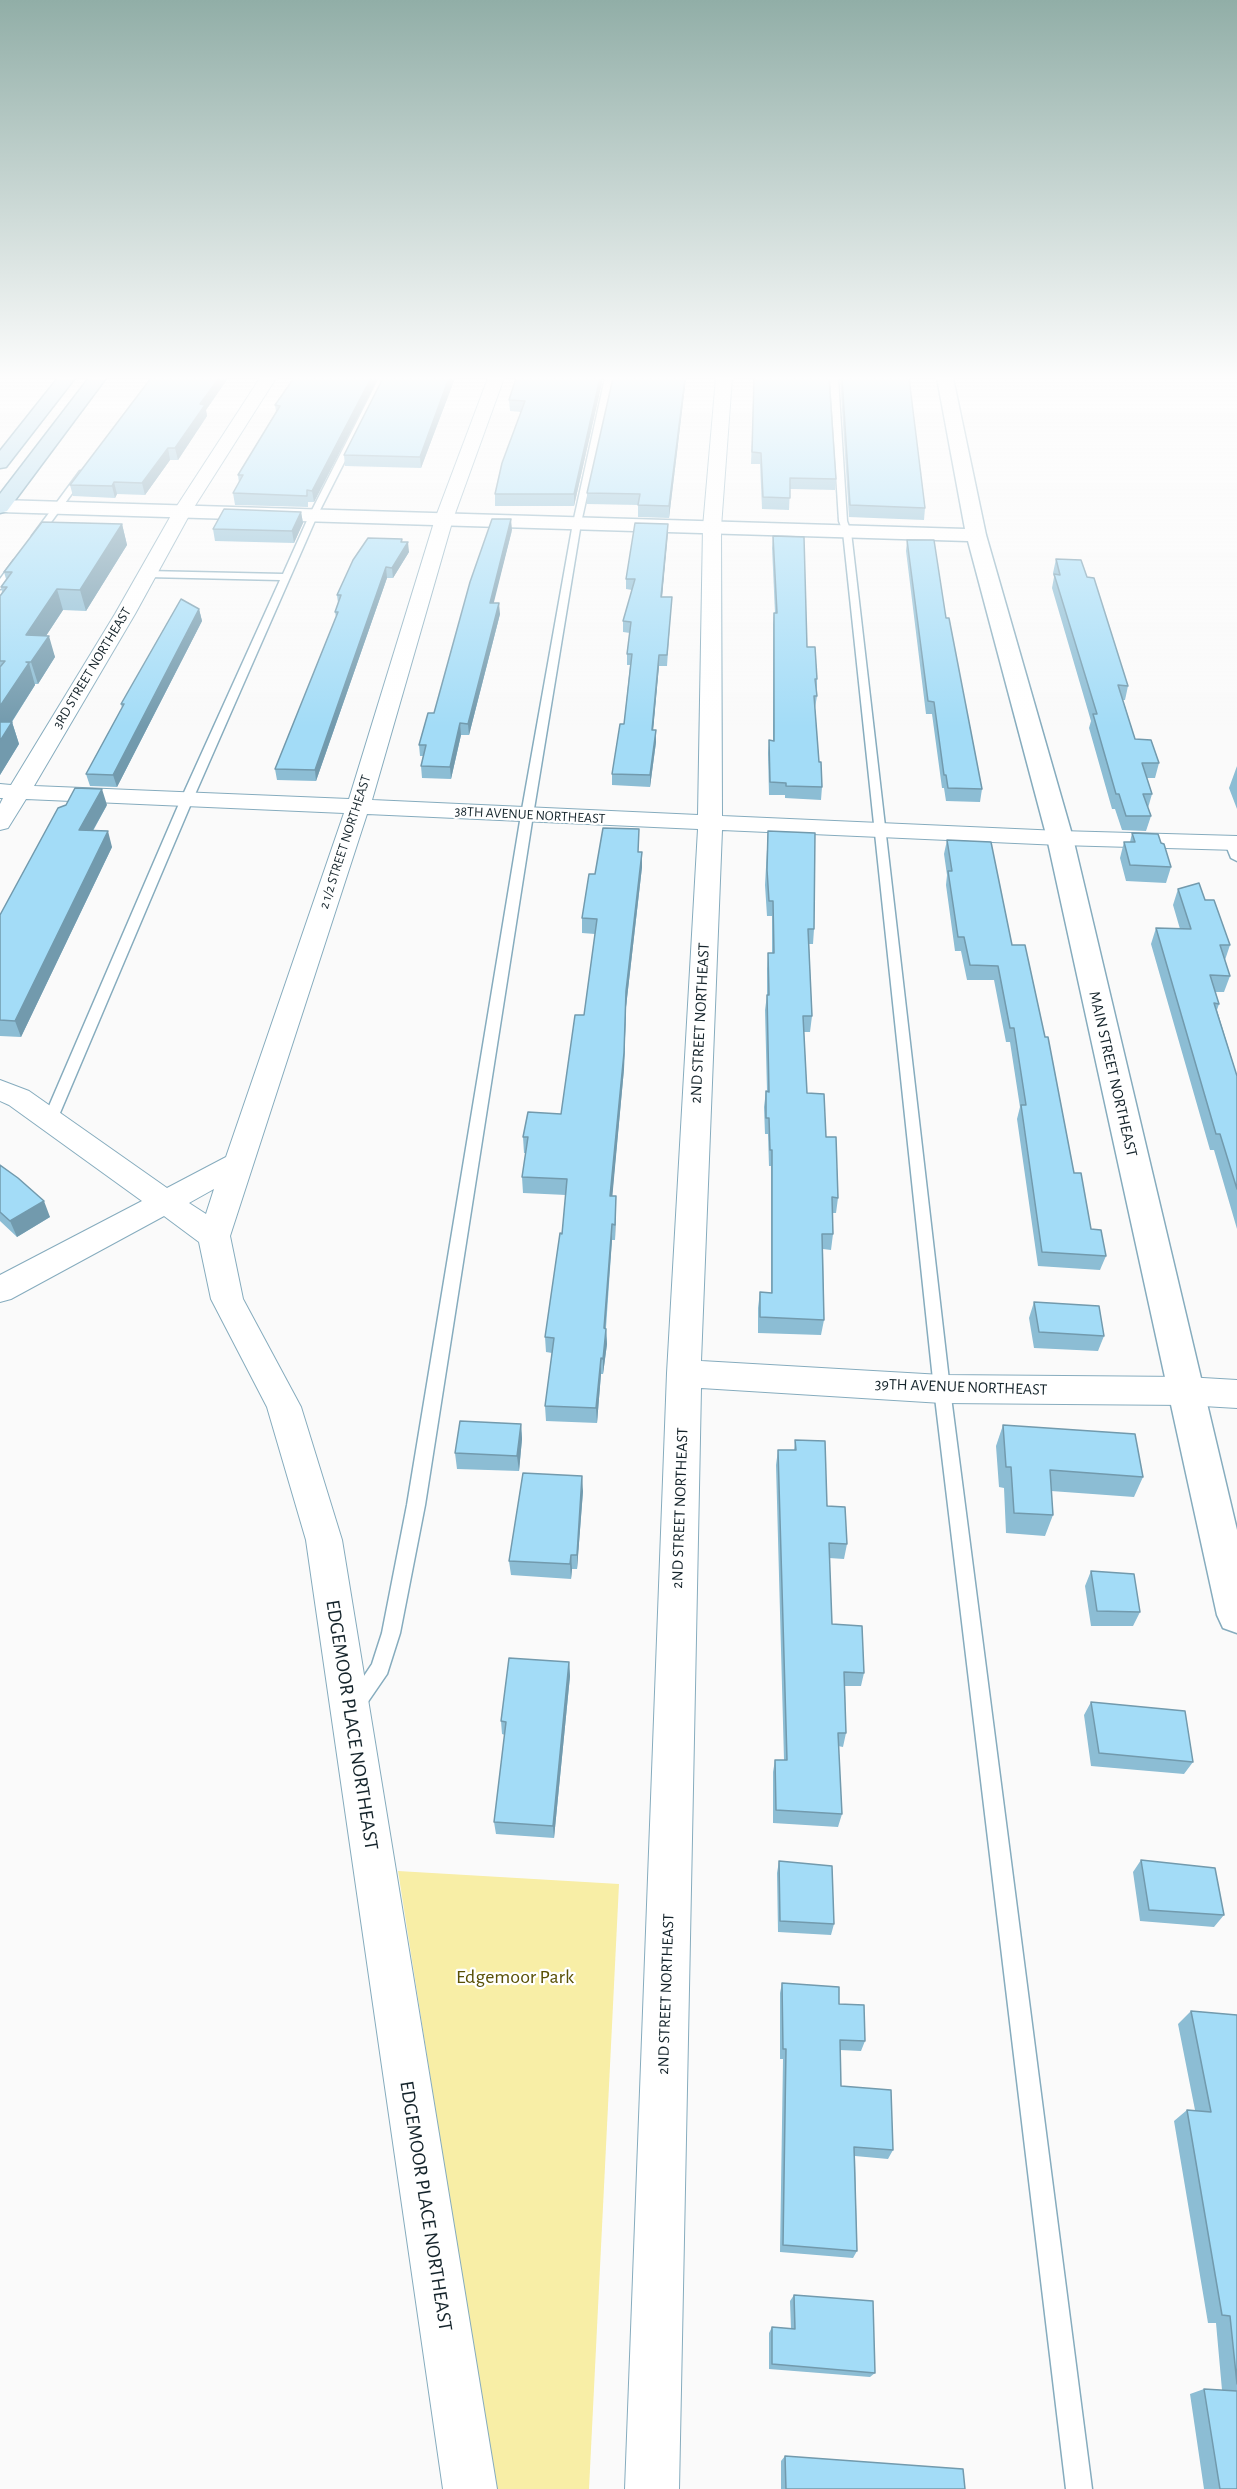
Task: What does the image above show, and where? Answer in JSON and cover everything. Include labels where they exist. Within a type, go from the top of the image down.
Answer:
[{"type":"main road","points":[[0,507],[10,494]]},
{"type":"street","name":"3RD STREET NORTHEAST","points":[[0,823],[9,791],[147,574],[193,494]]},
{"type":"street","name":"2 1/2 STREET NORTHEAST","points":[[214,1236],[358,807],[453,494]]},
{"type":"street","name":"2ND STREET NORTHEAST","points":[[652,2489],[684,1372],[710,823],[712,528],[715,494]]},
{"type":"street","name":"MAIN STREET NORTHEAST","points":[[968,494],[976,535],[1059,838],[1237,1615]]},
{"type":"street","points":[[0,507],[976,535]]},
{"type":"street","name":"38TH AVENUE NORTHEAST","points":[[9,791],[1059,838],[1235,848]]},
{"type":"street","points":[[0,1090],[19,1098],[214,1236]]},
{"type":"street","points":[[0,1290],[239,1162]]},
{"type":"street","name":"EDGEMOOR PLACE NORTHEAST","points":[[214,1236],[227,1299],[285,1407],[324,1540],[470,2489]]},
{"type":"street","name":"39TH AVENUE NORTHEAST","points":[[684,1372],[942,1389],[1186,1391],[1237,1394]]},
{"type":"lane","points":[[31,543],[67,494]]},
{"type":"lane","points":[[50,1120],[187,799],[324,494]]},
{"type":"lane","points":[[350,1712],[380,1668],[392,1633],[399,1597],[418,1494],[527,814],[584,494]]},
{"type":"lane","points":[[841,494],[881,830],[942,1389],[1079,2489]]},
{"type":"lane","points":[[0,586],[25,552]]},
{"type":"lane","points":[[147,574],[287,577]]},
{"type":"green space","name":"Edgemoor Park","points":[[398,1871],[619,1884],[589,2489],[495,2489]]},
{"type":"building","points":[[261,494],[307,494],[307,496]]},
{"type":"building","points":[[640,494],[670,494],[669,506],[638,505]]},
{"type":"building","points":[[763,494],[790,494],[790,498],[763,497]]},
{"type":"building","points":[[849,494],[923,494],[925,508],[850,505]]},
{"type":"building","points":[[224,509],[301,512],[292,531],[213,529]]},
{"type":"building","points":[[492,519],[511,519],[490,603],[499,603],[468,724],[460,723],[450,767],[421,766],[426,745],[419,745],[428,713],[434,713],[470,582]]},
{"type":"building","points":[[42,522],[122,524],[80,590],[57,589],[26,635],[49,636],[31,662],[26,662],[29,663],[0,706],[0,667],[5,661],[0,661],[0,596],[7,587],[1,587],[12,572],[4,572]]},
{"type":"building","points":[[635,523],[668,524],[661,597],[672,597],[667,655],[659,655],[652,730],[656,730],[650,775],[612,774],[620,724],[624,724],[632,654],[627,654],[631,622],[623,621],[635,579],[626,579]]},
{"type":"building","points":[[773,536],[804,537],[807,647],[815,647],[817,696],[814,696],[822,787],[786,786],[786,783],[770,782],[769,740],[774,741],[774,613],[777,613]]},
{"type":"building","points":[[368,538],[402,539],[401,542],[408,542],[392,568],[386,567],[315,770],[275,769],[338,612],[335,612],[341,595],[337,595],[353,560]]},
{"type":"building","points":[[907,540],[934,540],[946,618],[949,618],[982,789],[948,788],[946,775],[944,775],[934,702],[928,701]]},
{"type":"building","points":[[1056,559],[1081,560],[1087,577],[1094,578],[1128,686],[1118,685],[1135,739],[1151,740],[1159,763],[1142,763],[1152,794],[1143,794],[1151,816],[1126,816],[1119,794],[1116,794],[1093,714],[1097,714],[1054,574],[1060,575]]},
{"type":"building","points":[[181,599],[199,609],[113,775],[86,774],[124,704],[121,704]]},
{"type":"building","points":[[0,722],[12,722],[0,741]]},
{"type":"building","points":[[75,788],[102,789],[79,830],[108,831],[15,1021],[0,1020],[0,915],[58,808],[66,805]]},
{"type":"building","points":[[603,828],[639,829],[638,852],[642,852],[626,991],[624,1053],[610,1196],[616,1196],[615,1225],[612,1224],[603,1359],[601,1358],[596,1408],[545,1406],[554,1338],[545,1337],[560,1233],[562,1234],[567,1179],[522,1177],[528,1137],[523,1137],[528,1112],[561,1114],[575,1015],[584,1015],[597,919],[582,918],[589,874],[595,874]]},
{"type":"building","points":[[768,831],[815,833],[814,929],[808,929],[812,1016],[803,1016],[807,1093],[824,1094],[826,1137],[836,1137],[838,1198],[832,1197],[833,1234],[822,1234],[824,1320],[760,1317],[760,1292],[772,1293],[772,1150],[770,1150],[769,1118],[766,1118],[766,1091],[769,1092],[768,953],[774,953],[773,901],[769,901],[767,870]]},
{"type":"building","points":[[1132,833],[1158,834],[1161,843],[1164,844],[1171,867],[1130,865],[1124,842],[1135,842]]},
{"type":"building","points":[[947,840],[991,842],[1012,945],[1025,945],[1045,1037],[1048,1037],[1074,1173],[1081,1173],[1091,1229],[1101,1230],[1106,1256],[1042,1252],[1021,1105],[1026,1105],[1014,1028],[1010,1028],[998,966],[970,965],[964,937],[958,937],[948,871],[952,871]]},
{"type":"building","points":[[1199,883],[1205,900],[1214,900],[1230,945],[1220,945],[1230,976],[1210,975],[1219,1004],[1214,1003],[1237,1076],[1237,1189],[1220,1134],[1216,1134],[1156,928],[1191,929],[1178,889]]},
{"type":"building","points":[[0,1165],[44,1201],[10,1221],[0,1212]]},
{"type":"building","points":[[1034,1302],[1099,1306],[1104,1336],[1039,1332]]},
{"type":"building","points":[[460,1421],[521,1424],[517,1456],[455,1453]]},
{"type":"building","points":[[1003,1425],[1135,1434],[1143,1477],[1050,1470],[1053,1515],[1014,1513],[1011,1467],[1006,1467]]},
{"type":"building","points":[[795,1440],[825,1441],[827,1506],[845,1507],[847,1544],[829,1543],[832,1624],[862,1626],[864,1673],[844,1672],[846,1733],[838,1733],[842,1814],[776,1810],[775,1760],[787,1760],[778,1450],[796,1450]]},
{"type":"building","points":[[523,1473],[582,1476],[577,1555],[571,1555],[570,1564],[509,1561]]},
{"type":"building","points":[[1091,1571],[1134,1574],[1140,1612],[1097,1611]]},
{"type":"building","points":[[509,1658],[569,1662],[553,1826],[494,1822],[506,1722],[501,1721]]},
{"type":"building","points":[[1091,1702],[1185,1711],[1193,1762],[1099,1753]]},
{"type":"building","points":[[1141,1860],[1215,1868],[1224,1915],[1149,1910]]},
{"type":"building","points":[[779,1861],[832,1866],[834,1924],[780,1921]]},
{"type":"building","points":[[782,1983],[839,1987],[839,2004],[864,2005],[865,2041],[840,2040],[841,2086],[891,2090],[893,2150],[854,2147],[857,2251],[783,2245],[786,2049],[783,2049]]},
{"type":"building","points":[[1191,2011],[1237,2015],[1237,2384],[1230,2316],[1222,2315],[1187,2110],[1211,2112]]},
{"type":"building","points":[[794,2295],[873,2301],[875,2373],[772,2364],[772,2327],[795,2329]]},
{"type":"building","points":[[1204,2389],[1237,2391],[1237,2489],[1220,2489]]},
{"type":"building","points":[[785,2456],[963,2469],[965,2489],[786,2489]]}]
